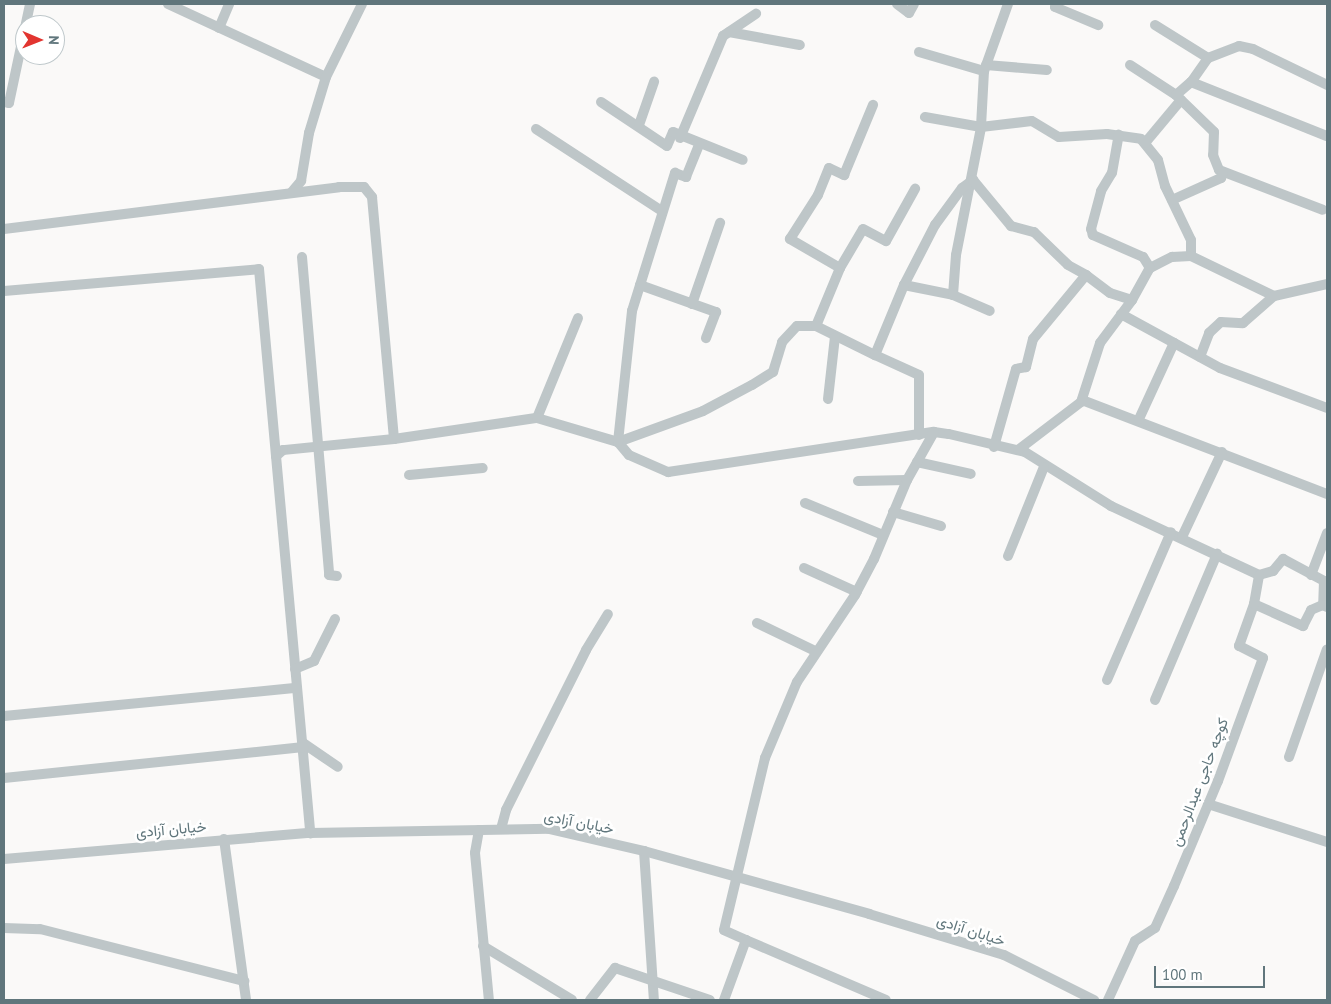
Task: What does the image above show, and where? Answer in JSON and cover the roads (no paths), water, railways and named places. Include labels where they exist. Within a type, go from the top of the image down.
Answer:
[{"type":"street","points":[[4,102],[9,103],[30,4]]},
{"type":"street","points":[[168,4],[326,77]]},
{"type":"street","points":[[219,28],[229,4]]},
{"type":"street","points":[[291,193],[301,181],[309,133],[326,77],[362,4]]},
{"type":"street","points":[[897,4],[909,13],[914,4]]},
{"type":"street","points":[[953,295],[956,255],[973,180],[981,127],[985,68],[1008,4]]},
{"type":"street","points":[[1056,4],[1055,8],[1098,25]]},
{"type":"street","points":[[680,138],[714,51],[723,36],[756,14]]},
{"type":"street","points":[[1155,25],[1208,58]]},
{"type":"street","points":[[729,32],[800,45]]},
{"type":"street","points":[[1145,143],[1208,58],[1239,46],[1327,85]]},
{"type":"street","points":[[919,52],[985,68],[1047,70]]},
{"type":"street","points":[[1130,65],[1178,98],[1214,132],[1213,155],[1219,170],[1322,210]]},
{"type":"street","points":[[639,125],[654,82]]},
{"type":"street","points":[[1191,82],[1327,136]]},
{"type":"street","points":[[601,102],[639,125],[667,146],[672,132],[680,138],[744,160]]},
{"type":"street","points":[[840,268],[815,257],[790,239],[818,195],[829,168],[844,175],[873,105]]},
{"type":"street","points":[[925,117],[981,127],[1032,121],[1059,137],[1119,136],[1141,139],[1158,160],[1172,200],[1191,240],[1191,256]]},
{"type":"street","points":[[536,129],[662,211]]},
{"type":"street","points":[[1119,136],[1112,173],[1101,191],[1091,229],[1093,235],[1143,257],[1150,268]]},
{"type":"street","points":[[618,442],[632,312],[674,173],[686,177],[699,144]]},
{"type":"street","points":[[1172,200],[1221,178],[1223,172]]},
{"type":"street","points":[[973,180],[1011,226],[1034,232],[1068,265],[1086,275],[1110,293],[1132,300]]},
{"type":"street","points":[[875,355],[904,285],[936,225],[962,188],[973,180]]},
{"type":"street","points":[[301,181],[312,190]]},
{"type":"street","points":[[4,230],[312,190],[364,187],[372,197],[394,439]]},
{"type":"street","points":[[816,326],[840,268],[862,229],[886,241],[915,189]]},
{"type":"street","points":[[692,304],[720,223]]},
{"type":"street","points":[[1018,450],[1061,420],[1082,400],[1100,342],[1132,300],[1150,268],[1172,256],[1191,256],[1274,296]]},
{"type":"street","points":[[302,257],[329,575],[337,576]]},
{"type":"street","points":[[4,291],[259,269],[310,833]]},
{"type":"street","points":[[994,446],[1016,369],[1026,367],[1033,339],[1086,275]]},
{"type":"street","points":[[1200,357],[1209,333],[1221,322],[1244,323],[1274,296],[1327,284]]},
{"type":"street","points":[[640,285],[716,312],[706,338]]},
{"type":"street","points":[[904,285],[953,295],[990,311]]},
{"type":"street","points":[[1121,314],[1220,368],[1327,408]]},
{"type":"street","points":[[537,418],[578,318]]},
{"type":"street","points":[[618,442],[703,411],[773,372],[782,342],[796,326],[816,326],[835,337],[919,375],[919,434]]},
{"type":"street","points":[[828,399],[835,337]]},
{"type":"street","points":[[1139,419],[1174,343]]},
{"type":"street","points":[[1082,400],[1139,419],[1327,494]]},
{"type":"street","points":[[276,456],[283,450],[394,439],[537,418],[618,442],[629,455],[668,472],[934,432],[1018,450],[1111,506],[1182,537],[1259,575],[1273,571],[1283,559],[1324,581],[1325,606],[1311,610],[1303,626],[1254,604]]},
{"type":"street","points":[[886,1000],[724,930],[735,876],[764,758],[797,682],[815,651],[857,592],[907,480],[934,432]]},
{"type":"street","points":[[1182,537],[1222,452]]},
{"type":"street","points":[[917,462],[972,474]]},
{"type":"street","points":[[1008,556],[1044,467]]},
{"type":"street","points":[[409,475],[483,468]]},
{"type":"street","points":[[858,480],[907,480]]},
{"type":"street","points":[[805,503],[883,535]]},
{"type":"street","points":[[893,512],[941,526]]},
{"type":"street","points":[[1107,680],[1171,532]]},
{"type":"street","points":[[1311,574],[1327,533]]},
{"type":"street","points":[[1155,700],[1217,554]]},
{"type":"street","points":[[804,568],[857,592]]},
{"type":"street","name":"کوچه حاجی عبدالرحمن","points":[[1108,1000],[1135,942],[1154,928],[1208,804],[1263,658],[1239,646],[1254,604],[1259,575]]},
{"type":"street","points":[[501,828],[506,810],[566,689],[608,614]]},
{"type":"street","points":[[295,669],[314,661],[335,619]]},
{"type":"street","points":[[757,623],[815,651]]},
{"type":"street","points":[[1290,757],[1327,649]]},
{"type":"street","points":[[4,716],[297,688]]},
{"type":"street","points":[[4,778],[303,745],[338,766]]},
{"type":"street","points":[[1208,804],[1327,842]]},
{"type":"street","name":"خیابان آزادی","points":[[4,859],[310,833],[501,828],[549,829],[644,851],[735,876],[1004,955],[1094,1000]]},
{"type":"street","points":[[479,830],[475,853],[489,1000]]},
{"type":"street","points":[[224,839],[246,1000]]},
{"type":"street","points":[[644,851],[654,1000]]},
{"type":"street","points":[[4,928],[40,929],[244,981]]},
{"type":"street","points":[[724,1000],[746,940]]},
{"type":"street","points":[[483,946],[572,1000]]},
{"type":"street","points":[[590,1000],[615,968],[710,1000]]}]
